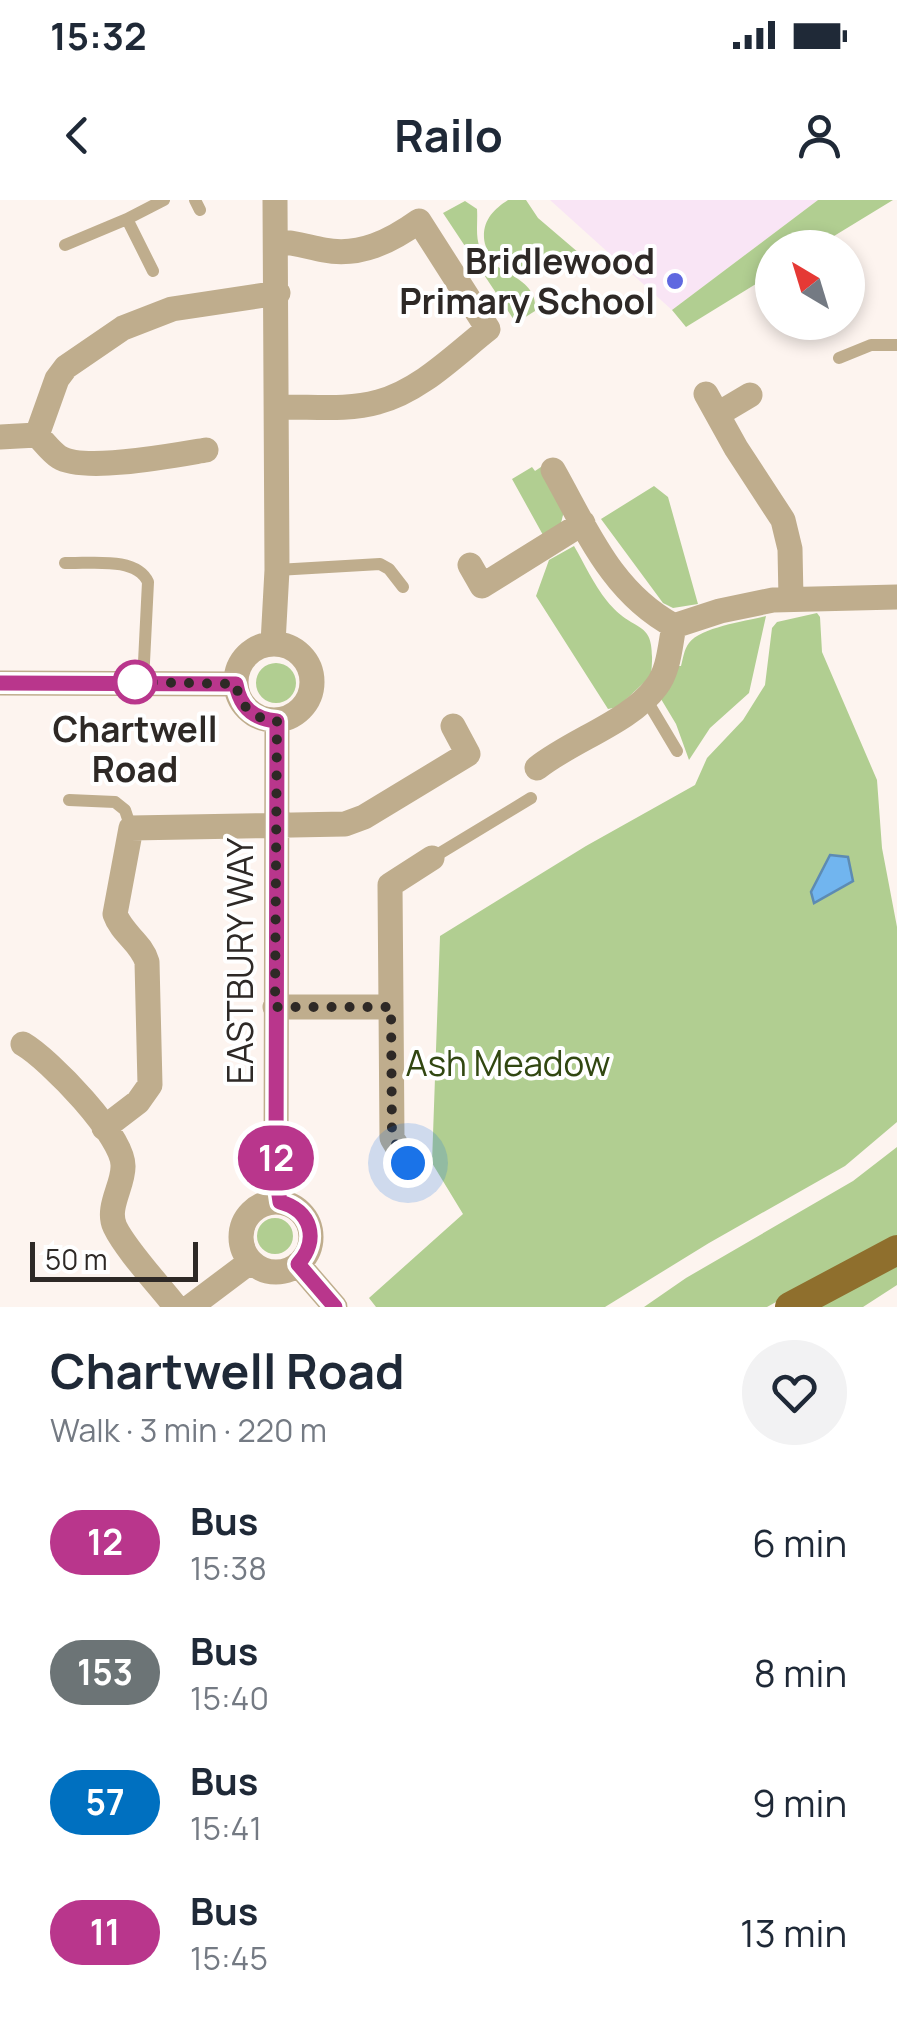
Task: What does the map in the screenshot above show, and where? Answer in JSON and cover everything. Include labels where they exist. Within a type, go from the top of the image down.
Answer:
[{"type":"main road","points":[[790,1307],[897,1250]]},
{"type":"street","points":[[273,643],[277,570],[275,200]]},
{"type":"street","points":[[277,407],[362,405],[392,398],[421,381],[488,329],[419,221],[391,239],[358,251],[278,242]]},
{"type":"street","points":[[38,435],[57,379],[66,367],[168,300],[278,293]]},
{"type":"street","points":[[750,395],[712,404],[783,520],[790,549],[790,598]]},
{"type":"street","points":[[0,437],[38,435]]},
{"type":"street","points":[[38,435],[56,456],[71,461],[142,460],[206,450]]},
{"type":"street","points":[[553,470],[624,589],[644,609],[674,626],[737,606],[790,598],[897,597]]},
{"type":"street","points":[[470,565],[482,586],[582,523]]},
{"type":"street","points":[[537,768],[556,752],[646,698],[663,676],[674,626]]},
{"type":"street","points":[[273,643],[296,651],[305,660],[312,683],[304,706],[277,721],[250,713],[236,684],[242,661],[250,652],[273,643]]},
{"type":"street","points":[[0,683],[236,684]]},
{"type":"street","name":"EASTBURY WAY","points":[[277,721],[276,1175],[280,1202]]},
{"type":"street","points":[[104,1128],[138,1102],[150,1085],[147,962],[141,946],[124,930],[116,914],[130,828],[345,824],[364,817],[468,754],[453,726]]},
{"type":"street","points":[[408,1163],[392,1138],[390,885],[432,858]]},
{"type":"street","points":[[275,1007],[391,1007]]},
{"type":"street","points":[[23,1044],[53,1066],[117,1144],[123,1159],[114,1208],[115,1228],[176,1307]]},
{"type":"street","points":[[280,1202],[301,1212],[311,1233],[311,1244],[298,1264],[289,1270],[269,1272],[250,1262],[241,1243],[244,1222],[258,1206],[280,1202]]},
{"type":"street","points":[[190,1307],[250,1262]]},
{"type":"street","points":[[298,1264],[334,1307]]},
{"type":"lane","points":[[64,245],[164,200]]},
{"type":"lane","points":[[127,219],[153,271]]},
{"type":"lane","points":[[839,358],[872,345],[897,345]]},
{"type":"lane","points":[[65,563],[127,565],[146,576],[143,682]]},
{"type":"lane","points":[[277,570],[380,564],[403,587]]},
{"type":"lane","points":[[646,698],[676,751]]},
{"type":"lane","points":[[432,858],[532,798]]},
{"type":"lane","points":[[69,800],[115,802],[125,810],[130,828]]},
{"type":"shaded area","name":"Bridlewood Primary School","points":[[550,200],[818,200],[778,230],[755,230],[755,247],[672,310]]},
{"type":"green space","points":[[508,200],[526,200],[538,218],[593,265],[586,269],[542,270],[510,266],[497,260],[488,251],[485,226]]},
{"type":"green space","points":[[818,200],[893,200],[844,230],[778,230]]},
{"type":"green space","points":[[465,201],[477,209],[478,239],[486,257],[523,282],[534,299],[535,311],[516,323],[443,213]]},
{"type":"green space","points":[[755,247],[755,284],[686,327],[672,310]]},
{"type":"green space","points":[[532,467],[535,471],[541,467],[564,511],[561,523],[543,535],[512,479]]},
{"type":"green space","points":[[654,486],[668,497],[698,604],[673,608],[663,603],[601,519]]},
{"type":"green space","points":[[574,546],[607,601],[642,629],[651,643],[651,676],[618,707],[608,709],[536,596],[549,560]]},
{"type":"green space","name":"Ash Meadow","points":[[817,613],[822,652],[877,780],[882,848],[897,927],[897,1122],[845,1166],[605,1307],[376,1307],[369,1298],[463,1214],[432,1163],[440,936],[586,846],[695,785],[707,758],[743,720],[765,685],[772,628],[777,622]]},
{"type":"green space","points":[[766,616],[749,693],[710,728],[689,760],[676,724],[661,699],[676,666],[681,666],[695,637]]},
{"type":"green space","points":[[276,663],[290,669],[296,683],[290,697],[276,703],[262,697],[256,683],[262,669]]},
{"type":"green space","points":[[897,1147],[897,1235],[767,1307],[644,1307],[686,1278],[853,1181]]},
{"type":"green space","points":[[275,1218],[288,1223],[293,1236],[288,1249],[275,1254],[262,1249],[257,1236],[262,1223]]},
{"type":"green space","points":[[897,1264],[897,1285],[863,1307],[817,1307]]},
{"type":"water","points":[[830,855],[848,857],[853,881],[814,903],[811,892]]},
{"type":"bus line","name":"12","points":[[0,683],[236,684],[250,713],[277,721],[276,1175],[280,1202],[301,1212],[311,1233],[306,1256],[298,1264],[335,1307]]},
{"type":"place","name":"Bridlewood Primary School","points":[[675,281]]},
{"type":"place","name":"Chartwell Road","points":[[135,682]]},
{"type":"route","points":[[135,682],[236,684],[250,713],[277,721],[275,1007],[391,1007],[392,1138],[408,1163]]}]
